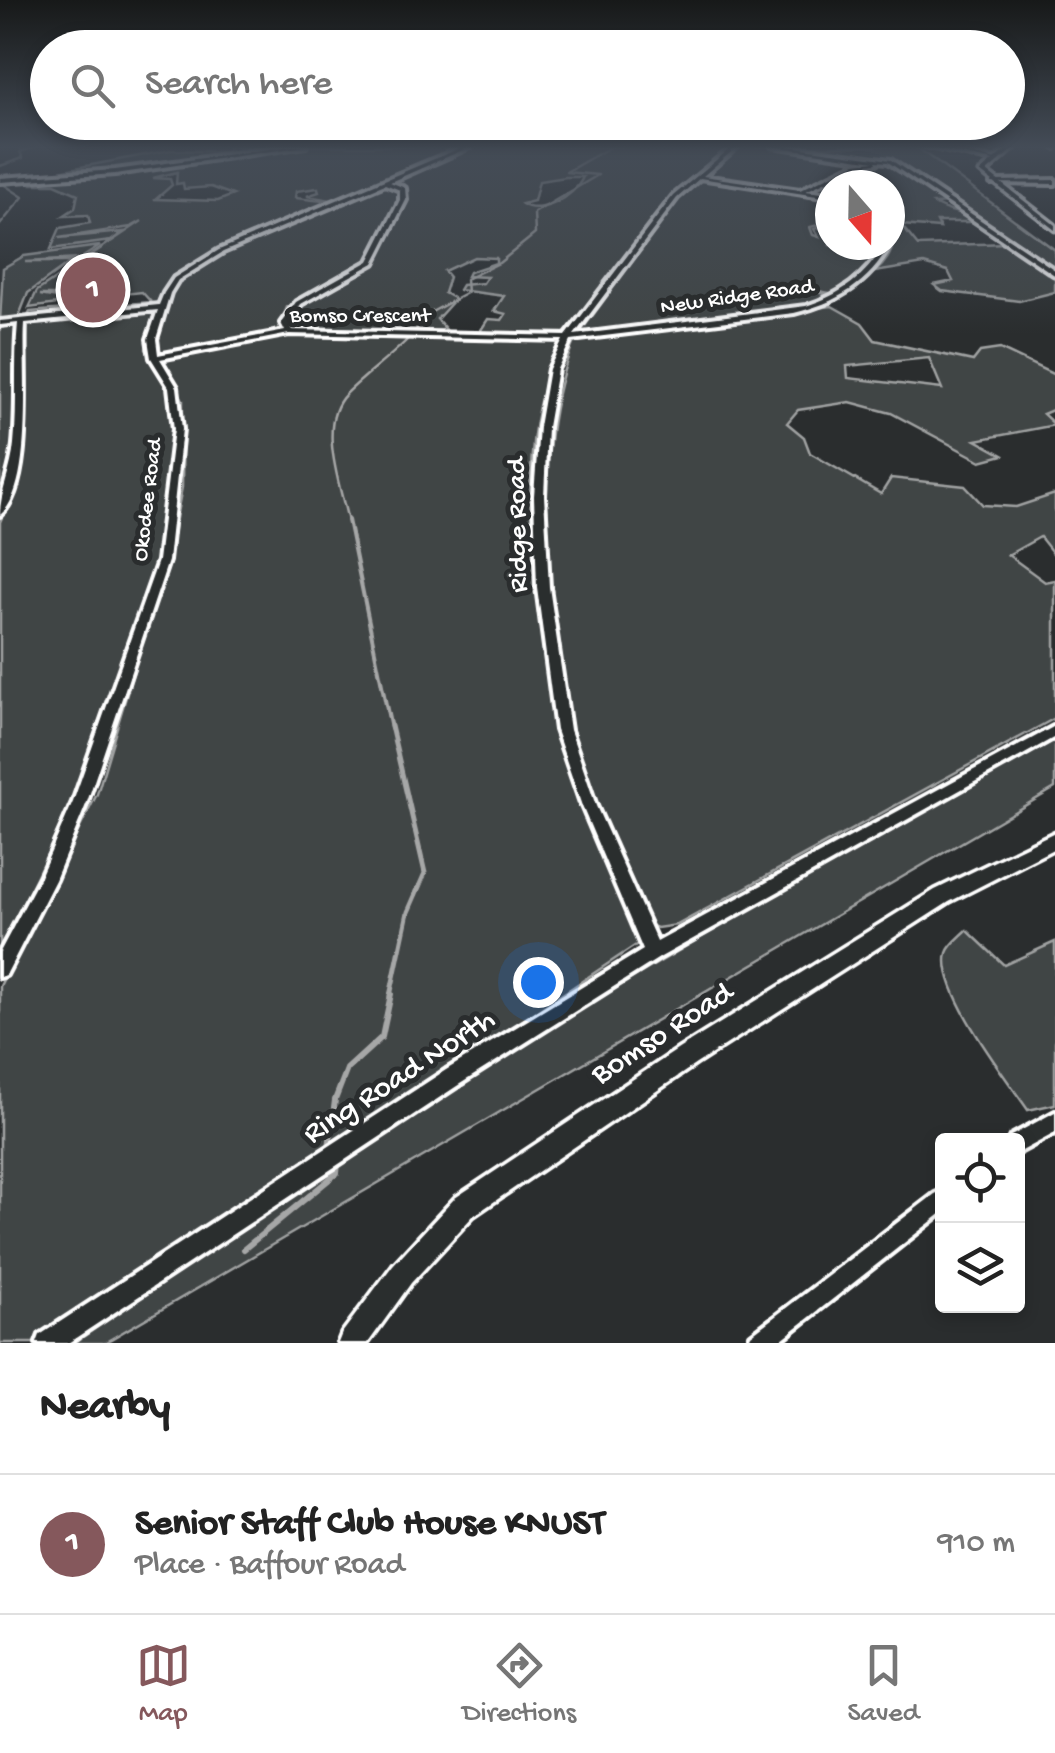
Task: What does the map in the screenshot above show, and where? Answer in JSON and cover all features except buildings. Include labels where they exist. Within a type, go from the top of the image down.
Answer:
[{"type":"street","points":[[155,358],[152,339],[176,278],[221,250],[321,209]]},
{"type":"street","points":[[288,332],[286,324],[293,308],[379,254],[400,209]]},
{"type":"street","name":"Ridge Road","points":[[653,953],[610,858],[563,730],[543,588],[539,496],[543,426],[554,370],[568,338],[667,209]]},
{"type":"street","points":[[960,209],[1055,273]]},
{"type":"street","points":[[1029,209],[1055,228]]},
{"type":"street","name":"New Ridge Road","points":[[568,338],[817,306],[858,282],[880,260]]},
{"type":"street","points":[[0,323],[163,307]]},
{"type":"street","points":[[0,512],[14,485],[17,462],[17,367],[22,321]]},
{"type":"street","name":"Bomso Crescent","points":[[155,358],[288,332],[568,338]]},
{"type":"street","name":"Okodee Road","points":[[0,969],[47,880],[80,802],[164,561],[178,429],[173,386],[155,358]]},
{"type":"street","name":"Ring Road North","points":[[48,1343],[452,1078],[653,953],[1055,731]]},
{"type":"street","name":"Bomso Road","points":[[352,1343],[402,1274],[464,1207],[688,1056],[914,914],[1055,839]]},
{"type":"street","points":[[1025,1139],[1055,1122]]},
{"type":"street","points":[[759,1343],[935,1206]]},
{"type":"shaded area","points":[[74,209],[316,209],[207,255],[168,287],[159,306],[27,318],[30,312],[151,302],[142,292],[115,295],[101,282],[68,286],[69,295],[40,295],[58,298],[58,302],[93,299],[29,308],[37,291],[142,221],[131,227],[59,238],[123,232],[111,241],[51,249],[60,228],[90,223],[88,215],[63,216]]},
{"type":"shaded area","points":[[322,209],[397,209],[376,256],[287,307],[282,320],[285,331],[157,354],[159,326],[178,281],[216,253]]},
{"type":"shaded area","points":[[401,209],[663,209],[568,333],[479,333],[488,319],[502,320],[506,314],[494,311],[504,296],[459,290],[462,285],[483,283],[487,277],[467,276],[469,272],[496,263],[496,258],[474,257],[444,271],[449,277],[444,293],[455,299],[437,319],[448,332],[291,327],[296,307],[381,255]]},
{"type":"shaded area","points":[[672,209],[815,209],[815,226],[810,227],[815,236],[815,260],[875,260],[835,294],[796,287],[829,295],[828,299],[796,308],[596,333],[582,330]]},
{"type":"shaded area","points":[[905,209],[945,209],[979,222],[937,222],[940,228],[905,225]]},
{"type":"shaded area","points":[[967,209],[999,209],[1055,250],[1055,268]]},
{"type":"shaded area","points":[[905,230],[918,246],[1008,243],[1055,275],[1055,292],[1019,301],[942,291],[934,285],[953,281],[948,271],[924,264],[875,272],[885,262],[905,260]]},
{"type":"shaded area","points":[[100,246],[80,259],[25,262],[71,262],[28,293],[19,316],[0,321],[3,268],[24,256]]},
{"type":"shaded area","points":[[832,306],[862,323],[875,340],[973,361],[980,352],[1000,349],[1055,375],[1055,409],[1043,414],[1055,425],[976,440],[1003,455],[981,461],[891,413],[850,402],[798,410],[787,423],[804,437],[810,453],[881,494],[891,478],[965,486],[983,505],[1016,507],[1055,494],[1055,556],[1040,537],[1008,555],[1045,582],[1055,580],[1055,718],[677,925],[650,925],[581,762],[568,715],[550,607],[546,492],[550,436],[560,385],[575,339]],"holes":[[[929,358],[942,389],[848,378],[847,366]]]},
{"type":"shaded area","points":[[157,311],[146,349],[168,389],[175,445],[167,514],[149,592],[91,754],[0,948],[0,522],[22,471],[26,324]]},
{"type":"shaded area","points":[[16,323],[13,467],[0,506],[0,324]]},
{"type":"shaded area","points":[[293,334],[563,342],[548,376],[532,449],[532,527],[549,685],[557,730],[574,785],[639,943],[40,1343],[0,1343],[0,986],[97,794],[170,550],[182,487],[183,400],[162,359]]},
{"type":"shaded area","points":[[1055,736],[1055,788],[104,1343],[74,1343],[479,1069],[786,887]]},
{"type":"shaded area","points":[[967,930],[1004,965],[1055,942],[1055,1104],[1028,1110],[963,1011],[952,989],[947,953]]},
{"type":"waterway","points":[[0,225],[13,209]]},
{"type":"waterway","points":[[415,331],[426,315],[467,293],[466,279],[499,263],[535,234],[534,213],[541,209]]},
{"type":"waterway","points":[[348,522],[333,456],[337,407],[354,386],[411,336]]},
{"type":"waterway","points":[[348,520],[391,729]]},
{"type":"waterway","points":[[390,996],[408,912],[425,873],[391,726]]},
{"type":"waterway","points":[[329,1148],[335,1100],[347,1069],[382,1037],[391,994]]},
{"type":"waterway","points":[[244,1249],[337,1173],[338,1164]]},
{"type":"place","name":"Senior Staff Club House KNUST","points":[[93,290]]}]
